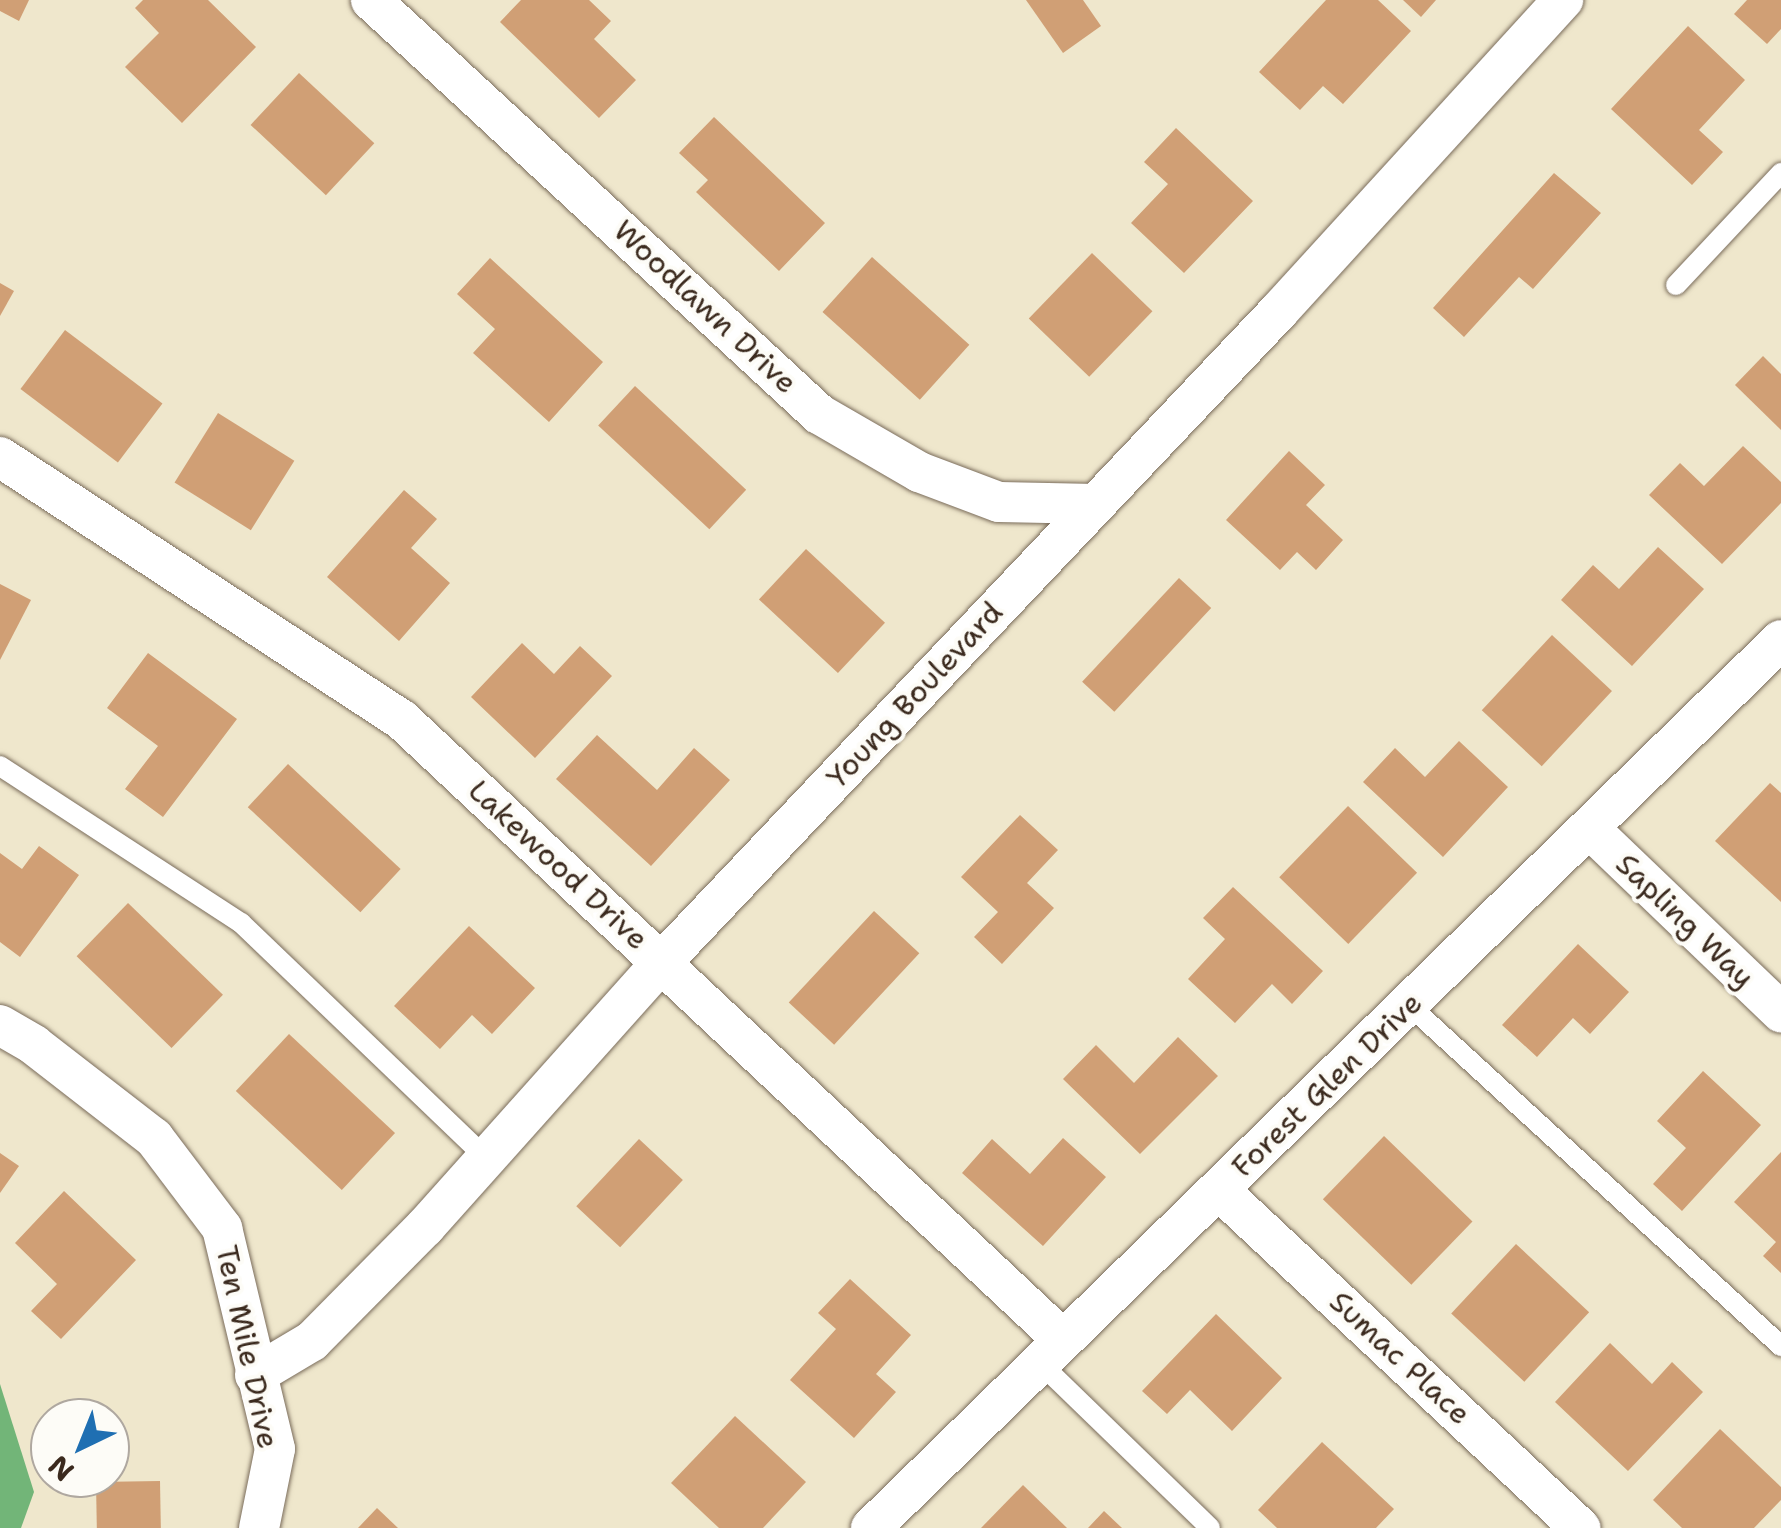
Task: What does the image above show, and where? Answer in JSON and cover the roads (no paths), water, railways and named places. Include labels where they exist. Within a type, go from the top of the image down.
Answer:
[{"type":"street","name":"Woodlawn Drive","points":[[371,0],[819,414],[919,472],[999,502],[1096,504]]},
{"type":"street","name":"Young Boulevard","points":[[254,1375],[312,1341],[1563,0]]},
{"type":"street","name":"Lakewood Drive","points":[[0,458],[402,720],[662,962],[1051,1350]]},
{"type":"street","name":"Forest Glen Drive","points":[[871,1528],[1781,640]]},
{"type":"street","name":"Sapling Way","points":[[1590,829],[1781,1012]]},
{"type":"street","name":"Ten Mile Drive","points":[[0,1025],[34,1045],[154,1138],[222,1228],[274,1449],[259,1528]]},
{"type":"street","name":"Sumac Place","points":[[1219,1190],[1580,1528]]},
{"type":"lane","points":[[1676,285],[1781,173]]},
{"type":"lane","points":[[0,766],[241,922],[486,1158]]},
{"type":"lane","points":[[1410,1005],[1781,1346]]},
{"type":"lane","points":[[1051,1350],[1210,1528]]}]
